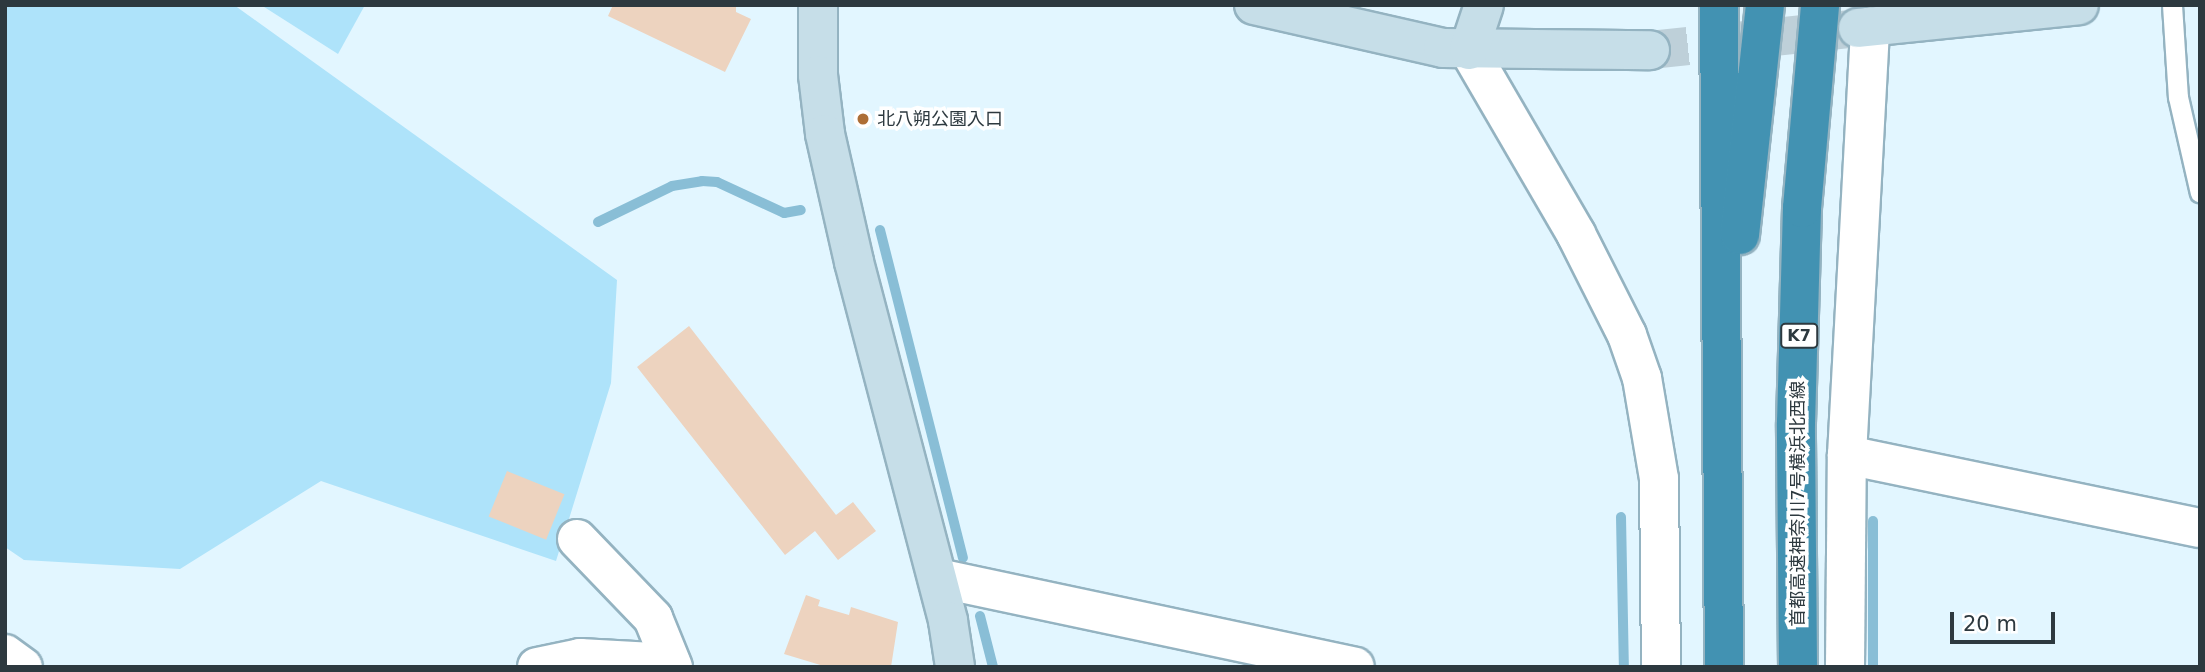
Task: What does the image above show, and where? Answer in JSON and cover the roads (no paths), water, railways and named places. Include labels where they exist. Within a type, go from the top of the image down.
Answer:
[{"type":"highway","points":[[1719,5],[1724,667]]},
{"type":"highway","points":[[1722,426],[1765,5]]},
{"type":"highway","name":"首都高速神奈川7号横浜北西線","points":[[1798,667],[1796,423],[1802,222],[1820,5]]},
{"type":"street","points":[[818,5],[818,75],[825,134],[854,262],[938,578],[955,667]]},
{"type":"street","points":[[1254,5],[1443,48],[1650,50]]},
{"type":"street","points":[[1483,5],[1469,50],[1576,234],[1628,335],[1642,378],[1659,479],[1661,667]]},
{"type":"street","points":[[1845,667],[1847,455],[1864,28],[2079,5]]},
{"type":"street","points":[[1847,455],[2200,527]]},
{"type":"street","points":[[537,667],[580,657],[672,665],[653,618],[577,539]]},
{"type":"street","points":[[938,578],[1355,667]]},
{"type":"street","points":[[5,654],[23,667]]},
{"type":"lane","points":[[2172,5],[2178,97],[2200,192]]},
{"type":"waterway","points":[[598,222],[672,186],[702,181],[717,182],[784,213],[801,210]]},
{"type":"waterway","points":[[880,230],[963,558]]},
{"type":"waterway","points":[[1621,517],[1624,667]]},
{"type":"waterway","points":[[1873,521],[1873,667]]},
{"type":"waterway","points":[[980,616],[993,667]]},
{"type":"tunnel","points":[[1650,50],[1858,28]]},
{"type":"place","name":"北八朔公園入口","points":[[863,119]]}]
